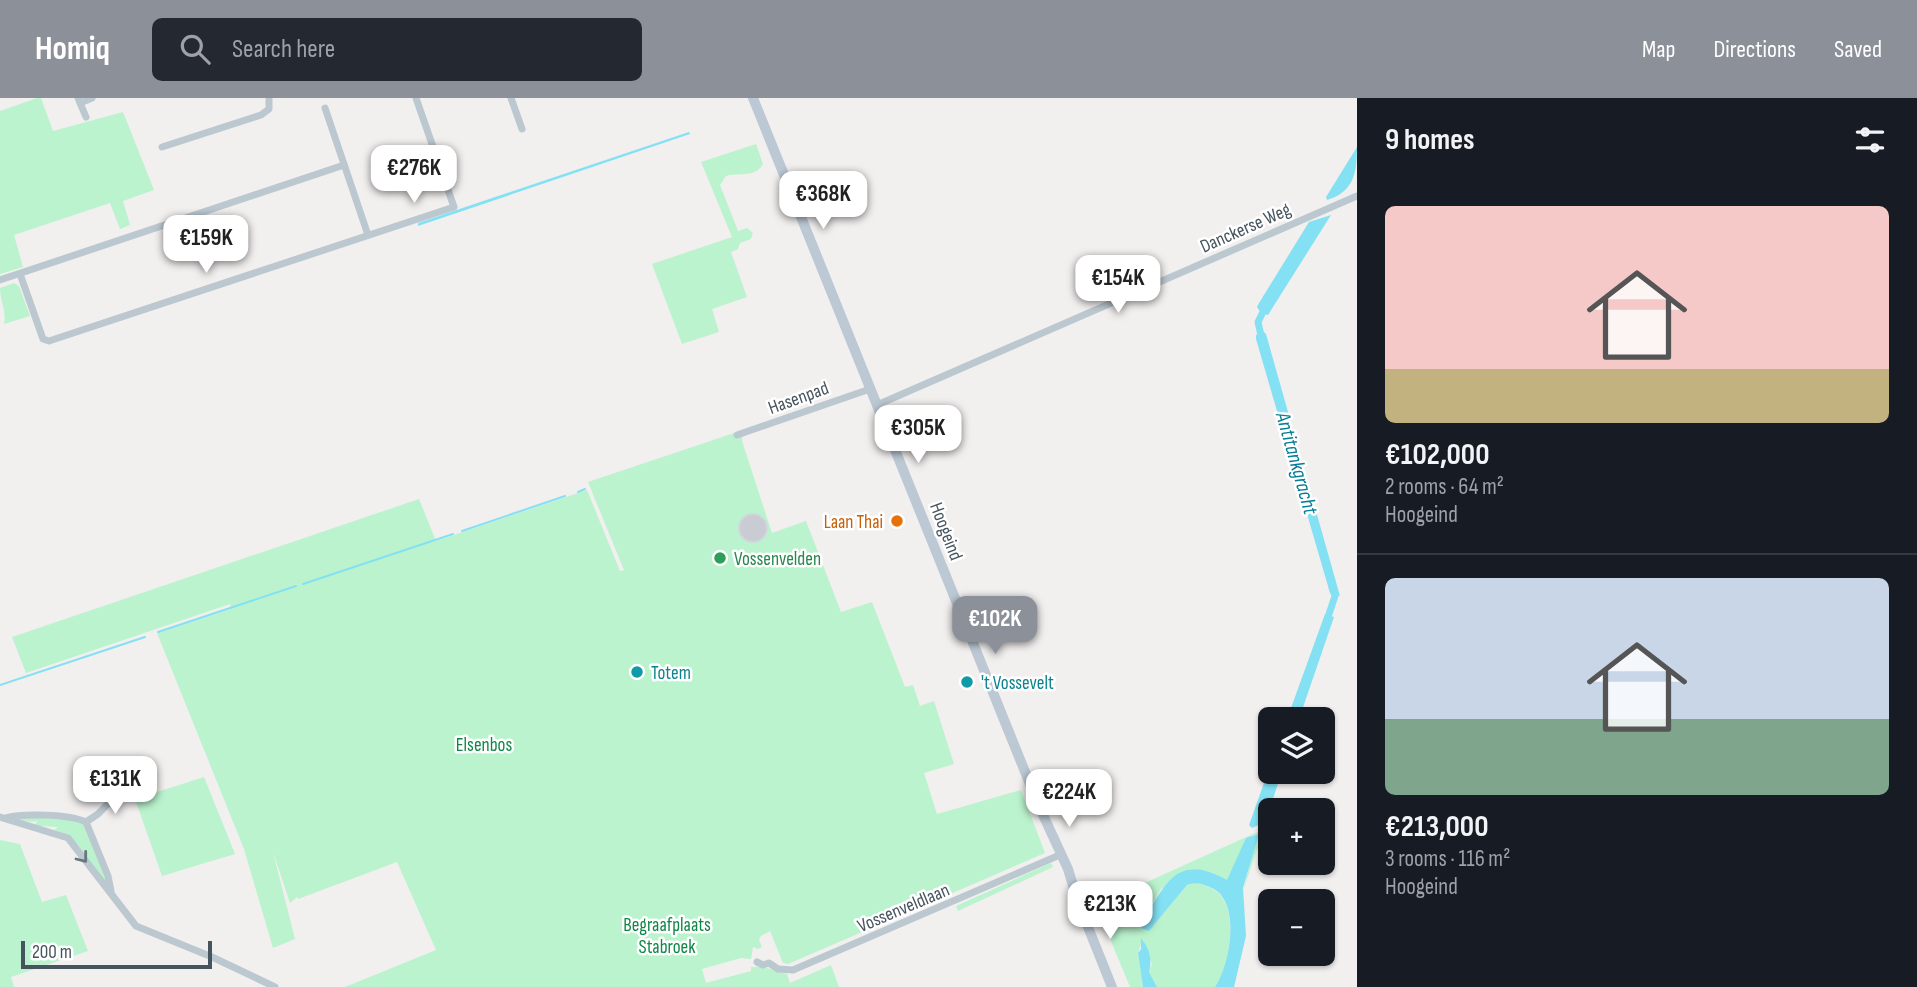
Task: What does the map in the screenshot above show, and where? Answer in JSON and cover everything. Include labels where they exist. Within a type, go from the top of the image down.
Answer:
[{"type":"main road","name":"Hoogeind","points":[[753,98],[1112,987]]},
{"type":"street","points":[[86,117],[79,100],[92,98]]},
{"type":"street","points":[[162,147],[261,116],[269,109],[269,98]]},
{"type":"street","points":[[20,274],[43,339],[49,341],[454,207],[416,98]]},
{"type":"street","points":[[511,98],[522,129]]},
{"type":"street","points":[[325,108],[368,235]]},
{"type":"street","points":[[0,280],[344,165]]},
{"type":"street","name":"Danckerse Weg","points":[[877,405],[1357,196]]},
{"type":"street","name":"Hasenpad","points":[[737,435],[870,389]]},
{"type":"street","points":[[86,822],[98,814],[130,781],[138,780],[146,793]]},
{"type":"street","points":[[2,817],[72,817],[86,822],[108,876],[112,895]]},
{"type":"street","points":[[2,817],[68,838],[136,926],[212,957],[275,987]]},
{"type":"street","name":"Vossenveldlaan","points":[[757,961],[762,965],[769,963],[782,971],[793,970],[1059,855]]},
{"type":"green space","points":[[41,98],[53,131],[123,112],[154,190],[123,201],[130,225],[120,229],[110,203],[14,235],[23,267],[0,274],[0,111]]},
{"type":"green space","points":[[756,144],[763,164],[760,168],[751,173],[726,176],[720,185],[738,231],[747,228],[753,233],[751,239],[740,243],[738,249],[731,252],[747,297],[712,309],[719,332],[682,344],[652,264],[732,237],[701,162]]},
{"type":"green space","points":[[14,283],[19,286],[30,316],[4,324],[0,288]]},
{"type":"green space","points":[[743,430],[742,441],[772,533],[806,521],[841,612],[872,602],[905,687],[913,685],[920,706],[934,701],[954,764],[924,773],[937,814],[1021,790],[1045,853],[788,964],[783,963],[770,931],[759,940],[762,947],[753,947],[751,959],[741,958],[702,969],[706,983],[751,971],[751,967],[764,967],[787,974],[790,983],[831,965],[839,987],[345,987],[436,950],[397,862],[298,899],[297,897],[290,903],[273,852],[295,939],[273,948],[244,849],[157,633],[231,609],[230,604],[26,673],[12,637],[419,499],[436,541],[587,490],[620,571],[624,570],[588,482]]},
{"type":"green space","points":[[204,777],[235,854],[162,876],[135,799]]},
{"type":"green space","points":[[20,817],[74,819],[83,822],[107,879],[105,881],[72,839],[54,830],[58,827],[34,825],[38,821],[18,820]]},
{"type":"green space","points":[[1258,832],[1247,838],[1227,881],[1211,872],[1190,869],[1161,889],[1141,924],[1154,925],[1187,885],[1200,884],[1213,889],[1222,897],[1230,921],[1225,965],[1215,987],[1157,987],[1149,972],[1152,964],[1143,939],[1138,953],[1143,987],[1130,987],[1096,905]]},
{"type":"green space","points":[[1258,834],[1258,847],[1243,891]]},
{"type":"green space","points":[[0,840],[20,844],[42,902],[66,895],[88,951],[11,977],[14,987],[0,987]]},
{"type":"green space","points":[[1051,863],[1053,867],[958,911],[956,906]]},
{"type":"water","points":[[689,132],[690,134],[418,226],[418,223]]},
{"type":"water","points":[[1357,147],[1352,180],[1343,192],[1327,200],[1326,197]]},
{"type":"water","points":[[1331,215],[1268,315],[1261,313],[1257,307],[1259,303],[1309,222]]},
{"type":"water","points":[[1263,331],[1340,596],[1330,593],[1256,339],[1256,335]]},
{"type":"water","points":[[1325,614],[1334,617],[1303,707],[1291,707]]},
{"type":"water","points":[[1264,784],[1278,784],[1273,798],[1259,798]]},
{"type":"water","points":[[1258,800],[1258,825],[1252,828],[1249,825]]},
{"type":"water","points":[[1258,834],[1243,888],[1246,936],[1234,987],[1215,987],[1225,965],[1230,921],[1228,908],[1214,889],[1201,884],[1187,885],[1149,931],[1141,928],[1141,924],[1165,886],[1183,871],[1195,869],[1227,880],[1246,838]]},
{"type":"water","points":[[1141,938],[1150,958],[1149,972],[1157,987],[1143,987],[1138,953],[1141,949]]},
{"type":"building","name":"Vossenvelden","points":[[753,514],[763,518],[767,528],[763,538],[753,542],[743,538],[739,528],[743,518]]},
{"type":"waterway","name":"Antitankgracht","points":[[1262,340],[1258,322],[1266,306]]},
{"type":"waterway","points":[[578,492],[585,489]]},
{"type":"waterway","points":[[462,531],[565,496]]},
{"type":"waterway","points":[[303,584],[453,534]]},
{"type":"waterway","points":[[158,632],[296,586]]},
{"type":"waterway","name":"Antitankgracht","points":[[1326,623],[1335,596],[1332,587]]},
{"type":"waterway","points":[[0,685],[145,637]]},
{"type":"place","name":"Laan Thai","points":[[897,521]]},
{"type":"place","name":"Vossenvelden","points":[[720,558]]},
{"type":"place","name":"Totem","points":[[637,672]]},
{"type":"place","name":"'t Vossevelt","points":[[967,682]]},
{"type":"park label","name":"Elsenbos","points":[[484,744]]},
{"type":"park label","name":"Begraafplaats Stabroek","points":[[667,935]]}]
